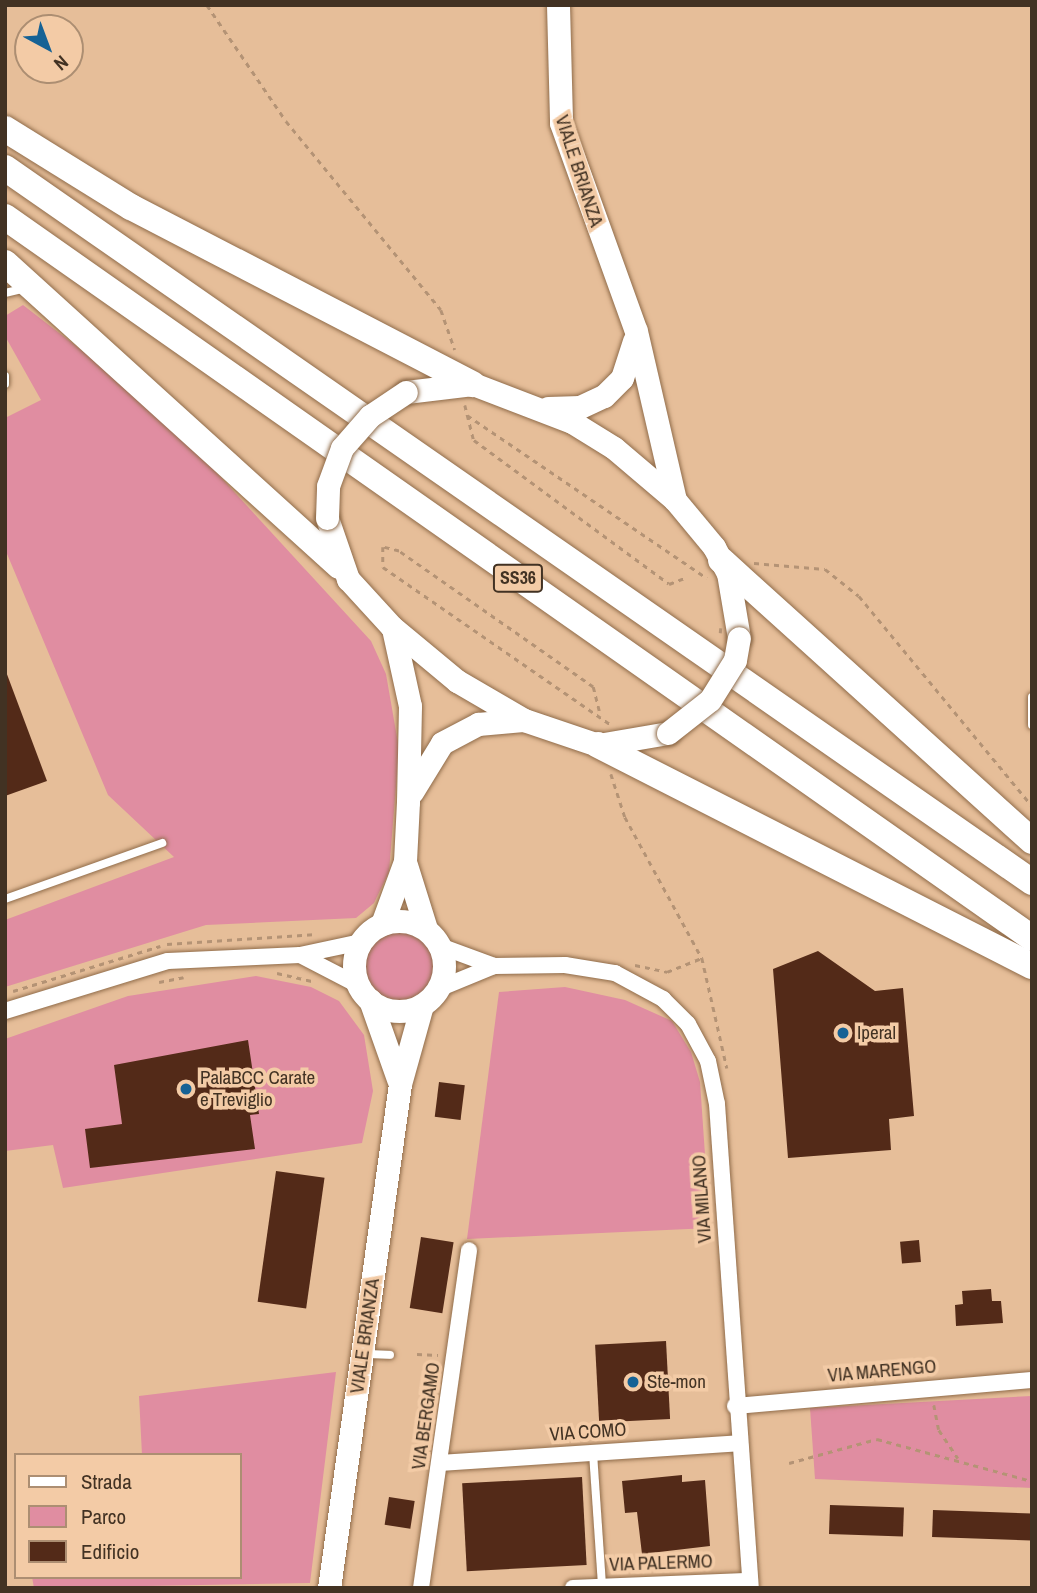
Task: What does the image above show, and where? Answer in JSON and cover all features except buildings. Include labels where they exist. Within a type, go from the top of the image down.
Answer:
[{"type":"highway","points":[[5,129],[131,207],[468,391]]},
{"type":"highway","name":"SS36","points":[[5,168],[1032,882]]},
{"type":"highway","name":"SS36","points":[[5,217],[1032,939]]},
{"type":"highway","points":[[5,263],[339,566]]},
{"type":"highway","points":[[727,569],[1032,841]]},
{"type":"highway","points":[[606,736],[1032,966]]},
{"type":"main road","name":"VIALE BRIANZA","points":[[558,5],[561,123],[636,331],[658,449],[675,500]]},
{"type":"main road","points":[[524,720],[457,681],[392,627],[339,566],[327,518],[328,486],[342,448],[370,416],[406,392],[468,391],[540,408],[580,407],[604,396],[628,366],[636,331]]},
{"type":"main road","points":[[408,802],[442,743],[478,724],[524,720],[606,736],[668,733],[710,701],[735,660],[726,636],[727,569],[675,500],[614,448],[540,408]]},
{"type":"main road","points":[[392,627],[410,706],[405,860],[382,924],[361,942],[354,963],[364,993],[395,1011],[430,997],[444,968],[405,860]]},
{"type":"main road","points":[[382,924],[405,921],[433,937]]},
{"type":"main road","name":"VIALE BRIANZA","points":[[364,993],[400,1084]]},
{"type":"main road","name":"VIALE BRIANZA","points":[[329,1588],[400,1084],[430,997]]},
{"type":"street","name":"VIA MILANO","points":[[433,937],[494,966]]},
{"type":"street","points":[[5,1011],[168,961],[300,955],[361,942]]},
{"type":"street","points":[[300,955],[364,993]]},
{"type":"street","name":"VIA MILANO","points":[[430,997],[494,966],[565,965],[615,973],[646,987],[688,1024],[708,1061],[717,1104],[738,1443],[750,1585]]},
{"type":"street","name":"VIA BERGAMO","points":[[421,1588],[469,1250]]},
{"type":"street","name":"VIA MARENGO","points":[[736,1406],[1032,1380]]},
{"type":"street","name":"VIA COMO","points":[[440,1463],[738,1443]]},
{"type":"street","name":"VIA PALERMO","points":[[573,1588],[750,1585]]},
{"type":"lane","points":[[5,293],[40,292]]},
{"type":"lane","points":[[5,376],[5,384]]},
{"type":"lane","points":[[1032,697],[1032,725]]},
{"type":"lane","points":[[5,899],[162,843]]},
{"type":"lane","points":[[363,1354],[390,1354]]},
{"type":"lane","points":[[593,1453],[602,1586]]},
{"type":"path","points":[[207,5],[286,121],[441,310],[459,361]]},
{"type":"path","points":[[468,391],[467,415],[474,440],[669,584],[687,577]]},
{"type":"path","points":[[467,415],[727,569],[778,560],[825,569],[859,596],[1032,806]]},
{"type":"path","points":[[599,711],[593,687],[399,551],[383,548],[383,567],[606,736]]},
{"type":"path","points":[[720,614],[726,636]]},
{"type":"path","points":[[263,971],[325,984]]},
{"type":"path","points":[[146,984],[194,976]]},
{"type":"path","points":[[417,1354],[456,1356]]},
{"type":"path","points":[[931,1388],[939,1430],[960,1460]]},
{"type":"path","points":[[789,1463],[877,1439],[1032,1481]]},
{"type":"green space","points":[[23,305],[160,411],[371,641],[386,674],[399,749],[389,872],[374,903],[356,918],[206,925],[5,987],[5,920],[174,857],[108,795],[5,549],[5,418],[41,400],[5,336],[5,316]]},
{"type":"green space","points":[[399,931],[424,941],[434,966],[424,991],[399,1001],[374,991],[364,966],[374,941]]},
{"type":"green space","points":[[256,976],[311,987],[339,1001],[364,1035],[373,1091],[362,1143],[63,1188],[53,1145],[5,1151],[5,1039],[128,996]]},
{"type":"green space","points":[[565,987],[625,1000],[672,1021],[691,1052],[700,1082],[710,1228],[467,1239],[499,992]]},
{"type":"green space","points":[[336,1372],[310,1583],[34,1588],[32,1579],[242,1579],[242,1453],[142,1453],[139,1396]]},
{"type":"green space","points":[[1032,1396],[1032,1488],[815,1479],[810,1408]]},
{"type":"place","name":"Iperal","points":[[843,1033]]},
{"type":"place","name":"PalaBCC Carate e Treviglio","points":[[186,1089]]},
{"type":"place","name":"Ste-mon","points":[[633,1382]]}]
